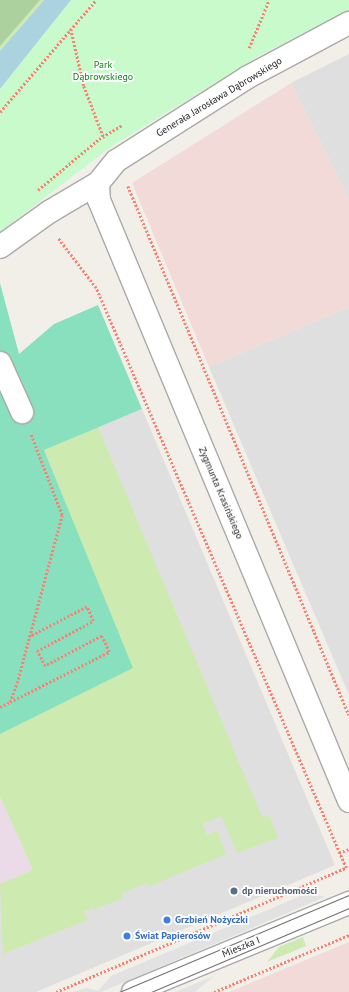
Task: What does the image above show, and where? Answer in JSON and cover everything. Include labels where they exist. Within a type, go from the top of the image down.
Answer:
[{"type":"street","name":"Generała Jarosława Dąbrowskiego","points":[[98,183],[120,169],[248,77],[349,23]]},
{"type":"street","points":[[0,247],[49,212],[98,183]]},
{"type":"street","name":"Zygmunta Krasińskiego","points":[[98,183],[99,200],[349,801]]},
{"type":"street","points":[[0,363],[22,412]]},
{"type":"street","name":"Mieszka I","points":[[133,992],[349,903]]},
{"type":"path","points":[[0,112],[96,0]]},
{"type":"path","points":[[71,29],[90,104],[120,169],[349,715]]},
{"type":"path","points":[[49,212],[59,242],[96,288],[346,868],[56,992]]},
{"type":"path","points":[[10,702],[62,515],[22,412]]},
{"type":"path","points":[[0,707],[109,652],[102,636],[45,666],[37,651],[93,622],[87,607],[29,637]]},
{"type":"path","points":[[339,853],[349,849]]},
{"type":"path","points":[[214,992],[349,935]]},
{"type":"shaded area","points":[[349,54],[349,199],[291,83]]},
{"type":"shaded area","points":[[291,83],[349,199],[349,307],[209,367],[132,183]]},
{"type":"shaded area","points":[[349,307],[349,695],[209,367]]},
{"type":"shaded area","points":[[142,409],[335,865],[36,992],[0,992],[0,884],[33,870],[0,797],[133,667],[44,450]]},
{"type":"shaded area","points":[[0,797],[33,870],[0,884]]},
{"type":"shaded area","points":[[310,892],[325,897],[101,992],[72,992],[87,988],[98,991],[111,976]]},
{"type":"shaded area","points":[[349,942],[349,992],[229,992]]},
{"type":"shaded area","points":[[214,976],[195,992],[175,992]]},
{"type":"green space","points":[[0,0],[44,0],[0,51]]},
{"type":"green space","points":[[0,0],[40,0],[0,46]]},
{"type":"green space","name":"Park Dąbrowskiego","points":[[71,0],[349,0],[349,10],[259,56],[112,146],[0,232],[0,89]]},
{"type":"green space","points":[[0,283],[19,354],[54,324],[98,305],[142,409],[44,450],[133,668],[0,734]]},
{"type":"green space","points":[[98,427],[262,817],[269,815],[278,838],[237,853],[221,816],[202,824],[207,835],[217,831],[226,854],[148,887],[147,883],[122,893],[123,898],[96,909],[98,915],[93,908],[84,911],[88,920],[3,954],[0,884],[33,870],[0,797],[0,717],[69,512],[44,450]]},
{"type":"green space","points":[[303,937],[306,946],[267,962],[279,947]]},
{"type":"water","points":[[44,0],[71,0],[0,89],[0,51]]},
{"type":"tram line","points":[[119,992],[349,895]]},
{"type":"tram line","points":[[151,992],[349,908]]},
{"type":"place","name":"dp nieruchomości","points":[[234,891]]},
{"type":"place","name":"Grzbień Nożyczki","points":[[167,920]]},
{"type":"place","name":"Świat Papierosów","points":[[127,936]]}]
